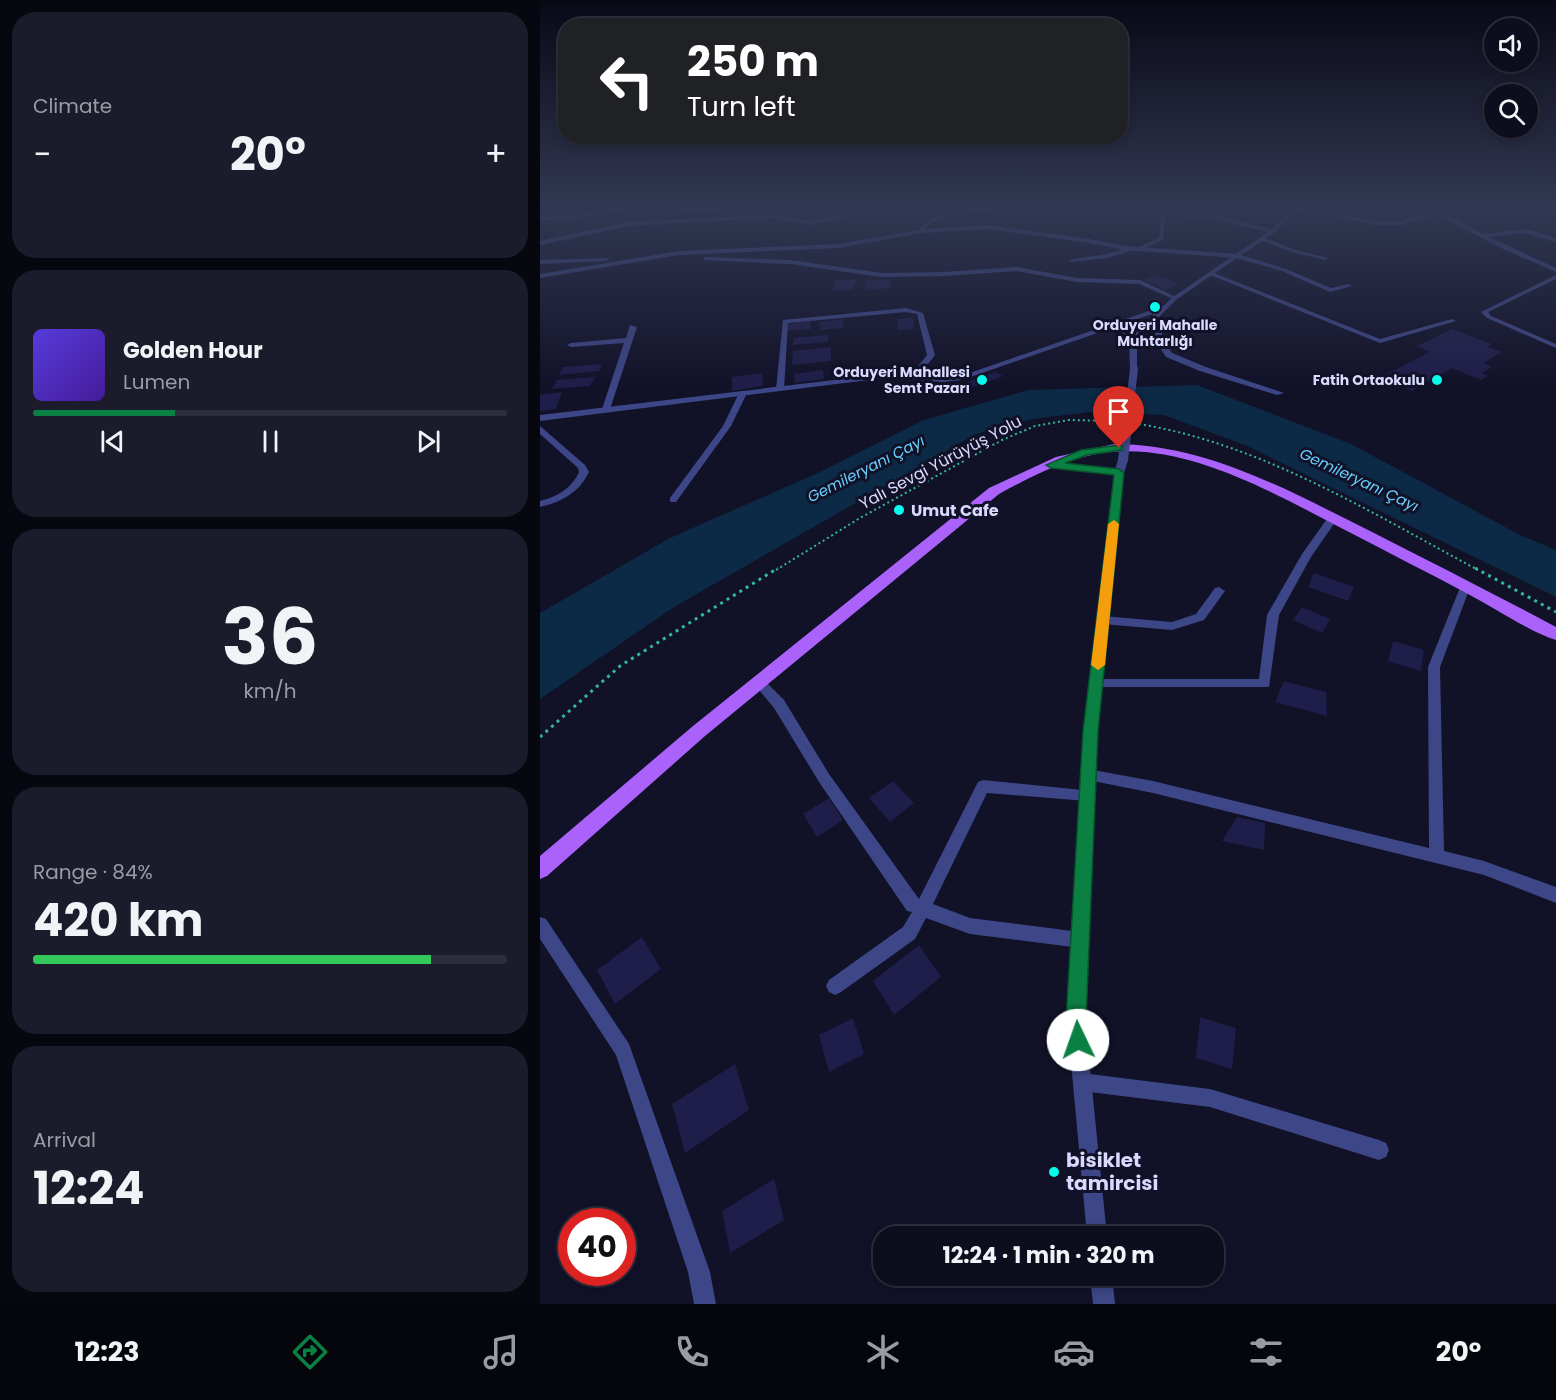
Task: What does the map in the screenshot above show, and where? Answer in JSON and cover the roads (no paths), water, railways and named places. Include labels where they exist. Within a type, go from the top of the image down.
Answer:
[{"type":"main road","points":[[540,868],[699,731],[994,491],[1018,478],[1085,453],[1131,448],[1201,461],[1239,475],[1333,518],[1466,585],[1556,634]]},
{"type":"street","points":[[540,276],[597,267]]},
{"type":"street","points":[[824,267],[882,275],[1017,269],[1077,280],[1140,282],[1175,298]]},
{"type":"street","points":[[1096,1226],[1076,1020],[1088,775],[1095,684],[1134,369],[1133,338],[1175,298],[1222,267]]},
{"type":"street","points":[[1274,267],[1330,290],[1349,286]]},
{"type":"street","points":[[1212,274],[1380,341],[1452,321]]},
{"type":"street","points":[[540,418],[885,376],[915,375],[934,380],[962,378],[1163,308]]},
{"type":"street","points":[[780,389],[785,321],[906,310],[920,313],[931,347],[931,356],[915,375]]},
{"type":"street","points":[[1096,333],[1108,330],[1124,331],[1146,326],[1158,329],[1160,340],[1169,355],[1203,369],[1280,393]]},
{"type":"street","points":[[606,409],[633,327]]},
{"type":"street","points":[[1124,331],[1133,338]]},
{"type":"street","points":[[571,345],[629,340]]},
{"type":"street","points":[[672,500],[727,426],[743,393]]},
{"type":"street","points":[[540,429],[582,467],[584,472],[581,479],[564,495],[540,504]]},
{"type":"street","points":[[1051,465],[1121,466]]},
{"type":"street","points":[[1095,684],[1264,684],[1273,615],[1306,556],[1333,518]]},
{"type":"street","points":[[1437,857],[1434,667],[1466,585]]},
{"type":"street","points":[[1103,620],[1172,626],[1200,617],[1220,591]]},
{"type":"street","points":[[759,682],[780,704],[824,777],[913,904],[970,926],[1080,940]]},
{"type":"street","points":[[1088,775],[1153,787],[1484,868],[1556,895]]},
{"type":"street","points":[[835,986],[909,933],[924,909],[983,786],[1087,795]]},
{"type":"street","points":[[540,925],[623,1050],[699,1272],[705,1304]]},
{"type":"street","points":[[1082,1082],[1210,1098],[1379,1150]]},
{"type":"street","points":[[1102,1286],[1104,1304]]},
{"type":"lane","points":[[1556,271],[1484,312],[1489,317],[1556,346]]},
{"type":"water","name":"Gemileryanı Çayı","points":[[1197,385],[1351,444],[1522,536],[1556,550],[1556,597],[1245,445],[1164,415],[1090,412],[1033,419],[976,434],[674,607],[540,699],[540,613],[670,538],[820,472],[924,420],[1028,390]]},
{"type":"place","name":"Orduyeri Mahalle Muhtarlığı","points":[[1155,307]]},
{"type":"place","name":"Orduyeri Mahallesi Semt Pazarı","points":[[982,380]]},
{"type":"place","name":"Fatih Ortaokulu","points":[[1437,380]]},
{"type":"place","name":"Umut Cafe","points":[[899,510]]},
{"type":"place","name":"bisiklet tamircisi","points":[[1054,1172]]}]
